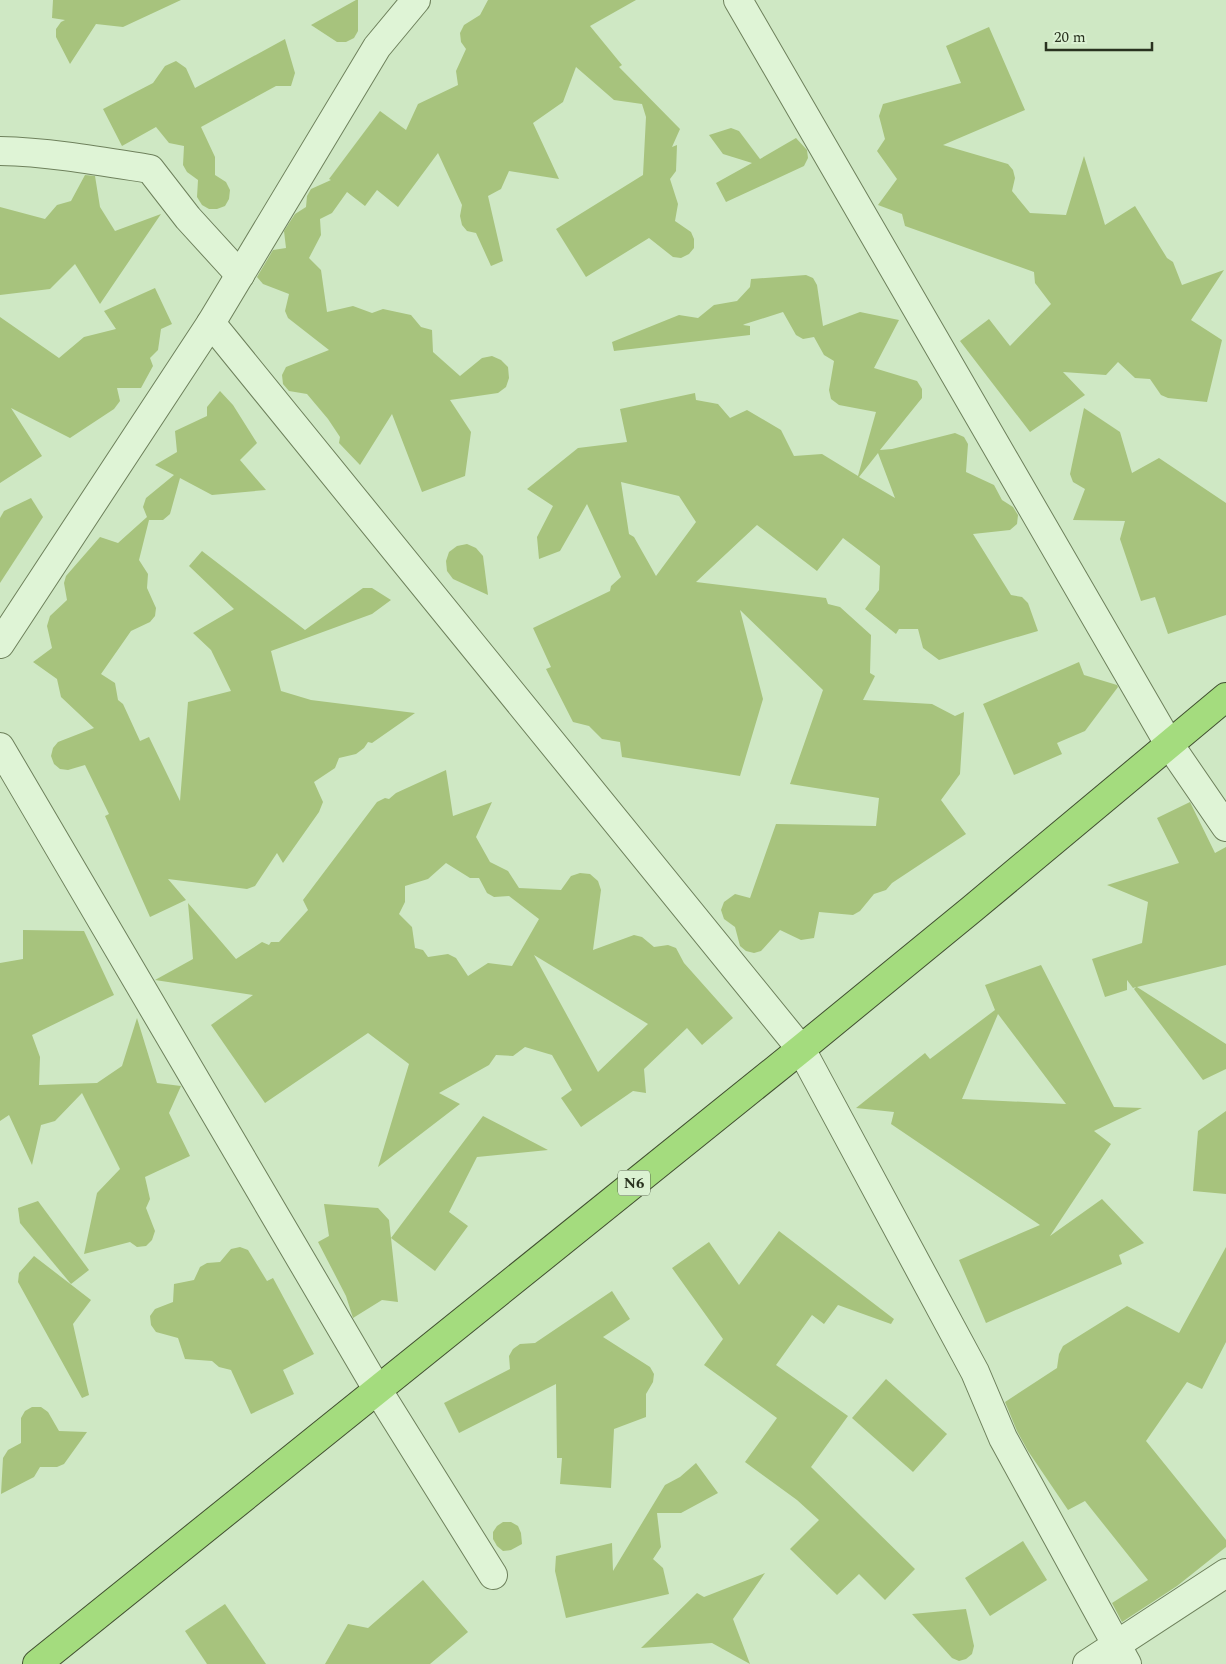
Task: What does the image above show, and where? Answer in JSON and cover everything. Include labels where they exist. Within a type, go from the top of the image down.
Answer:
[{"type":"highway","name":"N6","points":[[37,1664],[972,910],[1226,697]]},
{"type":"street","points":[[0,644],[211,324],[377,47],[416,0]]},
{"type":"street","points":[[738,0],[1169,744],[1226,827]]},
{"type":"street","points":[[0,151],[24,151],[83,158],[150,169],[188,218],[240,275]]},
{"type":"street","points":[[211,324],[801,1049],[975,1372],[1004,1438],[1122,1655]]},
{"type":"street","points":[[0,747],[377,1390],[493,1575]]},
{"type":"street","points":[[1087,1664],[1122,1655],[1226,1573]]},
{"type":"building","points":[[53,0],[181,0],[123,27],[96,24],[70,64],[56,37],[56,29],[65,20],[52,18]]},
{"type":"building","points":[[358,0],[358,31],[354,38],[346,42],[337,42],[311,25]]},
{"type":"building","points":[[488,0],[636,0],[590,26],[622,65],[619,67],[680,129],[672,147],[677,145],[676,171],[670,179],[678,204],[675,221],[691,232],[694,239],[694,248],[689,254],[681,258],[673,257],[649,238],[586,277],[556,229],[643,175],[646,117],[642,104],[614,100],[576,67],[563,102],[533,123],[559,179],[509,171],[501,189],[488,196],[503,261],[491,266],[476,233],[467,231],[462,225],[460,216],[462,205],[438,153],[398,207],[377,190],[365,206],[347,192],[332,213],[320,219],[321,235],[309,258],[321,270],[327,312],[353,306],[372,313],[383,309],[411,315],[421,327],[432,330],[433,352],[460,376],[482,358],[492,356],[501,360],[508,367],[509,378],[506,387],[498,393],[450,400],[471,432],[465,476],[422,492],[392,414],[360,465],[339,443],[340,437],[307,394],[289,391],[283,384],[282,375],[286,367],[329,350],[288,318],[285,311],[289,294],[263,284],[257,277],[273,250],[286,248],[284,231],[295,214],[306,207],[307,196],[311,189],[331,180],[329,179],[380,111],[406,130],[418,104],[458,85],[456,71],[466,49],[461,42],[460,33],[464,25],[480,15]]},
{"type":"building","points":[[989,27],[1025,110],[943,145],[1008,164],[1013,170],[1015,178],[1012,191],[1030,213],[1066,215],[1084,156],[1105,225],[1135,206],[1167,258],[1173,262],[1182,285],[1224,270],[1191,320],[1222,340],[1207,402],[1168,398],[1161,395],[1150,379],[1135,378],[1118,362],[1106,375],[1063,372],[1085,395],[1030,432],[960,341],[989,319],[1010,346],[1051,304],[1035,283],[1034,272],[905,226],[902,214],[878,205],[897,179],[877,151],[885,139],[879,116],[883,104],[961,83],[946,46]]},
{"type":"building","points":[[285,39],[295,73],[291,86],[276,86],[201,127],[215,157],[215,175],[226,182],[230,190],[229,199],[225,206],[209,209],[202,205],[197,197],[198,180],[187,172],[183,165],[184,146],[169,143],[156,127],[122,146],[103,109],[153,83],[165,66],[176,61],[186,68],[195,88]]},
{"type":"building","points":[[731,128],[739,131],[760,159],[796,138],[807,150],[808,158],[804,166],[726,202],[716,183],[752,163],[723,154],[709,135]]},
{"type":"building","points":[[85,175],[95,176],[100,207],[115,231],[161,214],[100,304],[75,264],[50,289],[0,295],[0,207],[45,219],[57,205],[71,201]]},
{"type":"building","points":[[806,275],[813,278],[817,285],[823,326],[860,312],[899,320],[874,368],[917,381],[922,389],[922,398],[880,450],[892,449],[955,433],[964,437],[968,444],[966,472],[994,485],[1002,500],[1013,507],[1018,515],[1017,524],[1010,530],[973,534],[1011,595],[1022,597],[1028,603],[1038,631],[939,660],[923,648],[918,629],[899,629],[896,634],[865,609],[879,590],[880,566],[843,538],[817,571],[757,525],[696,582],[826,598],[828,604],[840,607],[871,635],[870,673],[875,676],[863,700],[932,704],[955,716],[964,712],[960,774],[941,800],[966,834],[892,883],[886,890],[874,894],[860,911],[853,915],[819,912],[814,938],[801,940],[780,930],[761,951],[754,953],[746,951],[740,946],[735,927],[724,919],[721,910],[724,902],[735,894],[750,898],[776,824],[876,826],[879,798],[790,784],[823,690],[740,610],[763,699],[740,776],[622,757],[620,742],[602,739],[589,726],[573,722],[546,669],[551,667],[533,628],[610,591],[611,586],[621,577],[587,504],[560,551],[539,559],[537,537],[553,506],[527,489],[578,448],[627,442],[620,409],[695,393],[696,400],[718,404],[730,418],[747,410],[781,430],[794,456],[822,454],[858,476],[876,412],[839,405],[831,399],[829,390],[834,361],[824,355],[814,337],[803,339],[796,335],[783,312],[743,325],[750,326],[750,335],[614,351],[612,342],[679,315],[698,318],[714,305],[737,301],[750,287],[751,279]],"holes":[[[878,453],[895,498],[859,477]],[[621,482],[679,496],[696,522],[656,576],[634,537],[629,534]]]},
{"type":"building","points":[[155,288],[172,324],[161,329],[158,350],[150,358],[153,366],[141,388],[117,388],[120,401],[114,409],[70,438],[11,408],[42,456],[0,483],[0,317],[59,358],[84,337],[116,329],[104,311]]},
{"type":"building","points":[[220,391],[233,405],[257,443],[240,460],[266,490],[212,495],[180,478],[170,514],[163,520],[149,520],[139,560],[148,574],[147,588],[156,608],[155,616],[150,622],[131,631],[101,674],[115,683],[118,700],[123,704],[140,741],[149,737],[180,801],[188,702],[231,691],[211,650],[193,633],[234,609],[189,566],[202,551],[305,630],[363,588],[372,588],[391,600],[372,614],[271,651],[281,691],[311,700],[415,713],[372,743],[368,742],[356,754],[339,758],[335,768],[314,782],[323,802],[319,812],[283,863],[277,853],[255,886],[247,889],[168,879],[186,900],[150,917],[105,816],[109,814],[85,765],[68,770],[60,769],[54,764],[51,756],[53,748],[58,742],[94,728],[61,697],[57,679],[33,662],[52,648],[47,626],[50,616],[67,600],[64,583],[66,576],[100,537],[118,543],[147,517],[143,507],[146,498],[174,475],[155,465],[177,452],[175,431],[207,416],[207,407]]},
{"type":"building","points":[[1084,408],[1120,432],[1132,473],[1159,458],[1226,503],[1226,615],[1168,634],[1155,597],[1141,601],[1120,539],[1125,521],[1073,520],[1085,489],[1073,482],[1070,474]]},
{"type":"building","points":[[31,498],[43,517],[0,583],[0,518],[4,511]]},
{"type":"building","points":[[467,544],[476,548],[483,556],[488,595],[453,579],[447,571],[446,561],[449,552],[457,546]]},
{"type":"building","points":[[1079,662],[1084,675],[1117,685],[1118,687],[1085,731],[1057,743],[1062,754],[1014,775],[983,704]]},
{"type":"building","points":[[446,770],[453,816],[492,802],[476,837],[490,862],[508,871],[519,888],[561,890],[571,876],[580,873],[590,874],[598,881],[601,890],[593,950],[634,935],[642,937],[654,947],[668,945],[676,948],[684,963],[733,1018],[702,1045],[687,1028],[644,1069],[646,1093],[633,1091],[581,1127],[561,1098],[572,1090],[552,1055],[525,1047],[513,1056],[496,1055],[489,1065],[439,1093],[460,1104],[378,1167],[409,1064],[368,1033],[265,1103],[211,1025],[253,995],[155,980],[193,959],[188,903],[236,959],[262,942],[269,945],[271,942],[279,942],[308,910],[303,900],[377,802],[385,798],[389,799],[396,793]],"holes":[[[446,863],[470,878],[479,878],[487,893],[494,897],[509,896],[539,919],[512,966],[488,963],[468,976],[456,958],[448,954],[428,957],[423,950],[415,948],[412,927],[399,914],[405,902],[405,886],[428,879]],[[534,955],[648,1024],[598,1072]]]},
{"type":"building","points":[[1190,802],[1215,853],[1226,847],[1226,965],[1137,987],[1226,1044],[1226,1069],[1203,1080],[1134,989],[1136,987],[1133,988],[1127,980],[1127,990],[1105,997],[1092,959],[1142,943],[1148,902],[1107,885],[1179,863],[1157,818]]},
{"type":"building","points":[[23,930],[84,931],[114,995],[32,1035],[40,1057],[39,1085],[97,1083],[122,1066],[137,1018],[157,1083],[181,1086],[169,1113],[190,1156],[145,1177],[150,1199],[146,1208],[155,1231],[152,1240],[146,1246],[137,1247],[130,1242],[84,1254],[97,1193],[120,1169],[82,1093],[55,1121],[41,1125],[32,1165],[9,1115],[0,1121],[0,963],[23,959]]},
{"type":"building","points":[[1041,965],[1114,1107],[1142,1108],[1094,1131],[1111,1144],[1050,1236],[1102,1199],[1144,1243],[1119,1255],[1122,1264],[986,1323],[959,1260],[1040,1225],[891,1124],[894,1112],[856,1108],[925,1053],[930,1059],[995,1010],[985,985]],"holes":[[[998,1014],[1066,1104],[962,1099]]]},
{"type":"building","points":[[1226,1111],[1226,1194],[1193,1191],[1198,1131]]},
{"type":"building","points":[[483,1116],[548,1150],[477,1157],[449,1212],[468,1226],[435,1271],[391,1238]]},
{"type":"building","points":[[38,1201],[89,1270],[71,1284],[20,1223],[18,1208]]},
{"type":"building","points":[[324,1204],[378,1208],[389,1220],[398,1302],[382,1300],[353,1318],[346,1296],[318,1242],[329,1236]]},
{"type":"building","points":[[779,1231],[894,1319],[891,1324],[838,1305],[824,1324],[812,1315],[776,1365],[848,1416],[811,1467],[915,1569],[885,1600],[859,1574],[837,1595],[790,1549],[819,1520],[797,1500],[745,1462],[777,1418],[704,1365],[723,1339],[672,1268],[709,1242],[739,1285]]},
{"type":"building","points":[[240,1247],[248,1250],[267,1281],[273,1278],[314,1354],[283,1370],[294,1394],[251,1414],[231,1370],[219,1367],[212,1361],[185,1359],[178,1338],[156,1332],[151,1325],[150,1316],[155,1309],[173,1302],[174,1284],[194,1280],[200,1267],[207,1263],[220,1262],[231,1249]]},
{"type":"building","points":[[1226,1247],[1226,1342],[1202,1389],[1187,1382],[1146,1441],[1226,1540],[1226,1547],[1177,1586],[1122,1622],[1112,1603],[1148,1580],[1085,1501],[1068,1510],[1028,1451],[1005,1402],[1057,1368],[1059,1354],[1063,1346],[1127,1306],[1179,1333]]},
{"type":"building","points":[[34,1256],[91,1300],[73,1324],[89,1395],[82,1398],[18,1282],[19,1273]]},
{"type":"building","points":[[612,1291],[630,1319],[603,1337],[650,1367],[654,1374],[653,1382],[646,1394],[646,1417],[614,1429],[611,1488],[560,1484],[562,1458],[557,1458],[556,1384],[459,1433],[444,1403],[510,1369],[509,1356],[513,1349],[520,1344],[535,1343]]},
{"type":"building","points":[[886,1379],[947,1434],[913,1472],[852,1418]]},
{"type":"building","points":[[32,1407],[41,1407],[48,1412],[59,1431],[87,1432],[64,1464],[57,1467],[40,1467],[34,1477],[1,1494],[3,1458],[8,1450],[21,1443],[21,1418],[25,1411]]},
{"type":"building","points":[[696,1463],[718,1493],[681,1513],[657,1513],[661,1547],[653,1559],[663,1568],[669,1594],[566,1618],[555,1571],[556,1556],[612,1543],[613,1571],[665,1485],[680,1477]]},
{"type":"building","points":[[503,1522],[511,1522],[518,1526],[521,1533],[522,1544],[511,1550],[503,1551],[493,1539],[493,1532]]},
{"type":"building","points":[[1023,1541],[1047,1580],[990,1616],[965,1578]]},
{"type":"building","points":[[765,1573],[733,1619],[750,1664],[712,1643],[641,1648],[697,1593],[704,1597]]},
{"type":"building","points":[[423,1580],[468,1632],[430,1664],[325,1664],[348,1624],[368,1628]]},
{"type":"building","points":[[225,1604],[266,1664],[207,1664],[185,1631]]},
{"type":"building","points":[[966,1609],[974,1646],[972,1654],[966,1659],[959,1661],[952,1658],[912,1614]]}]
